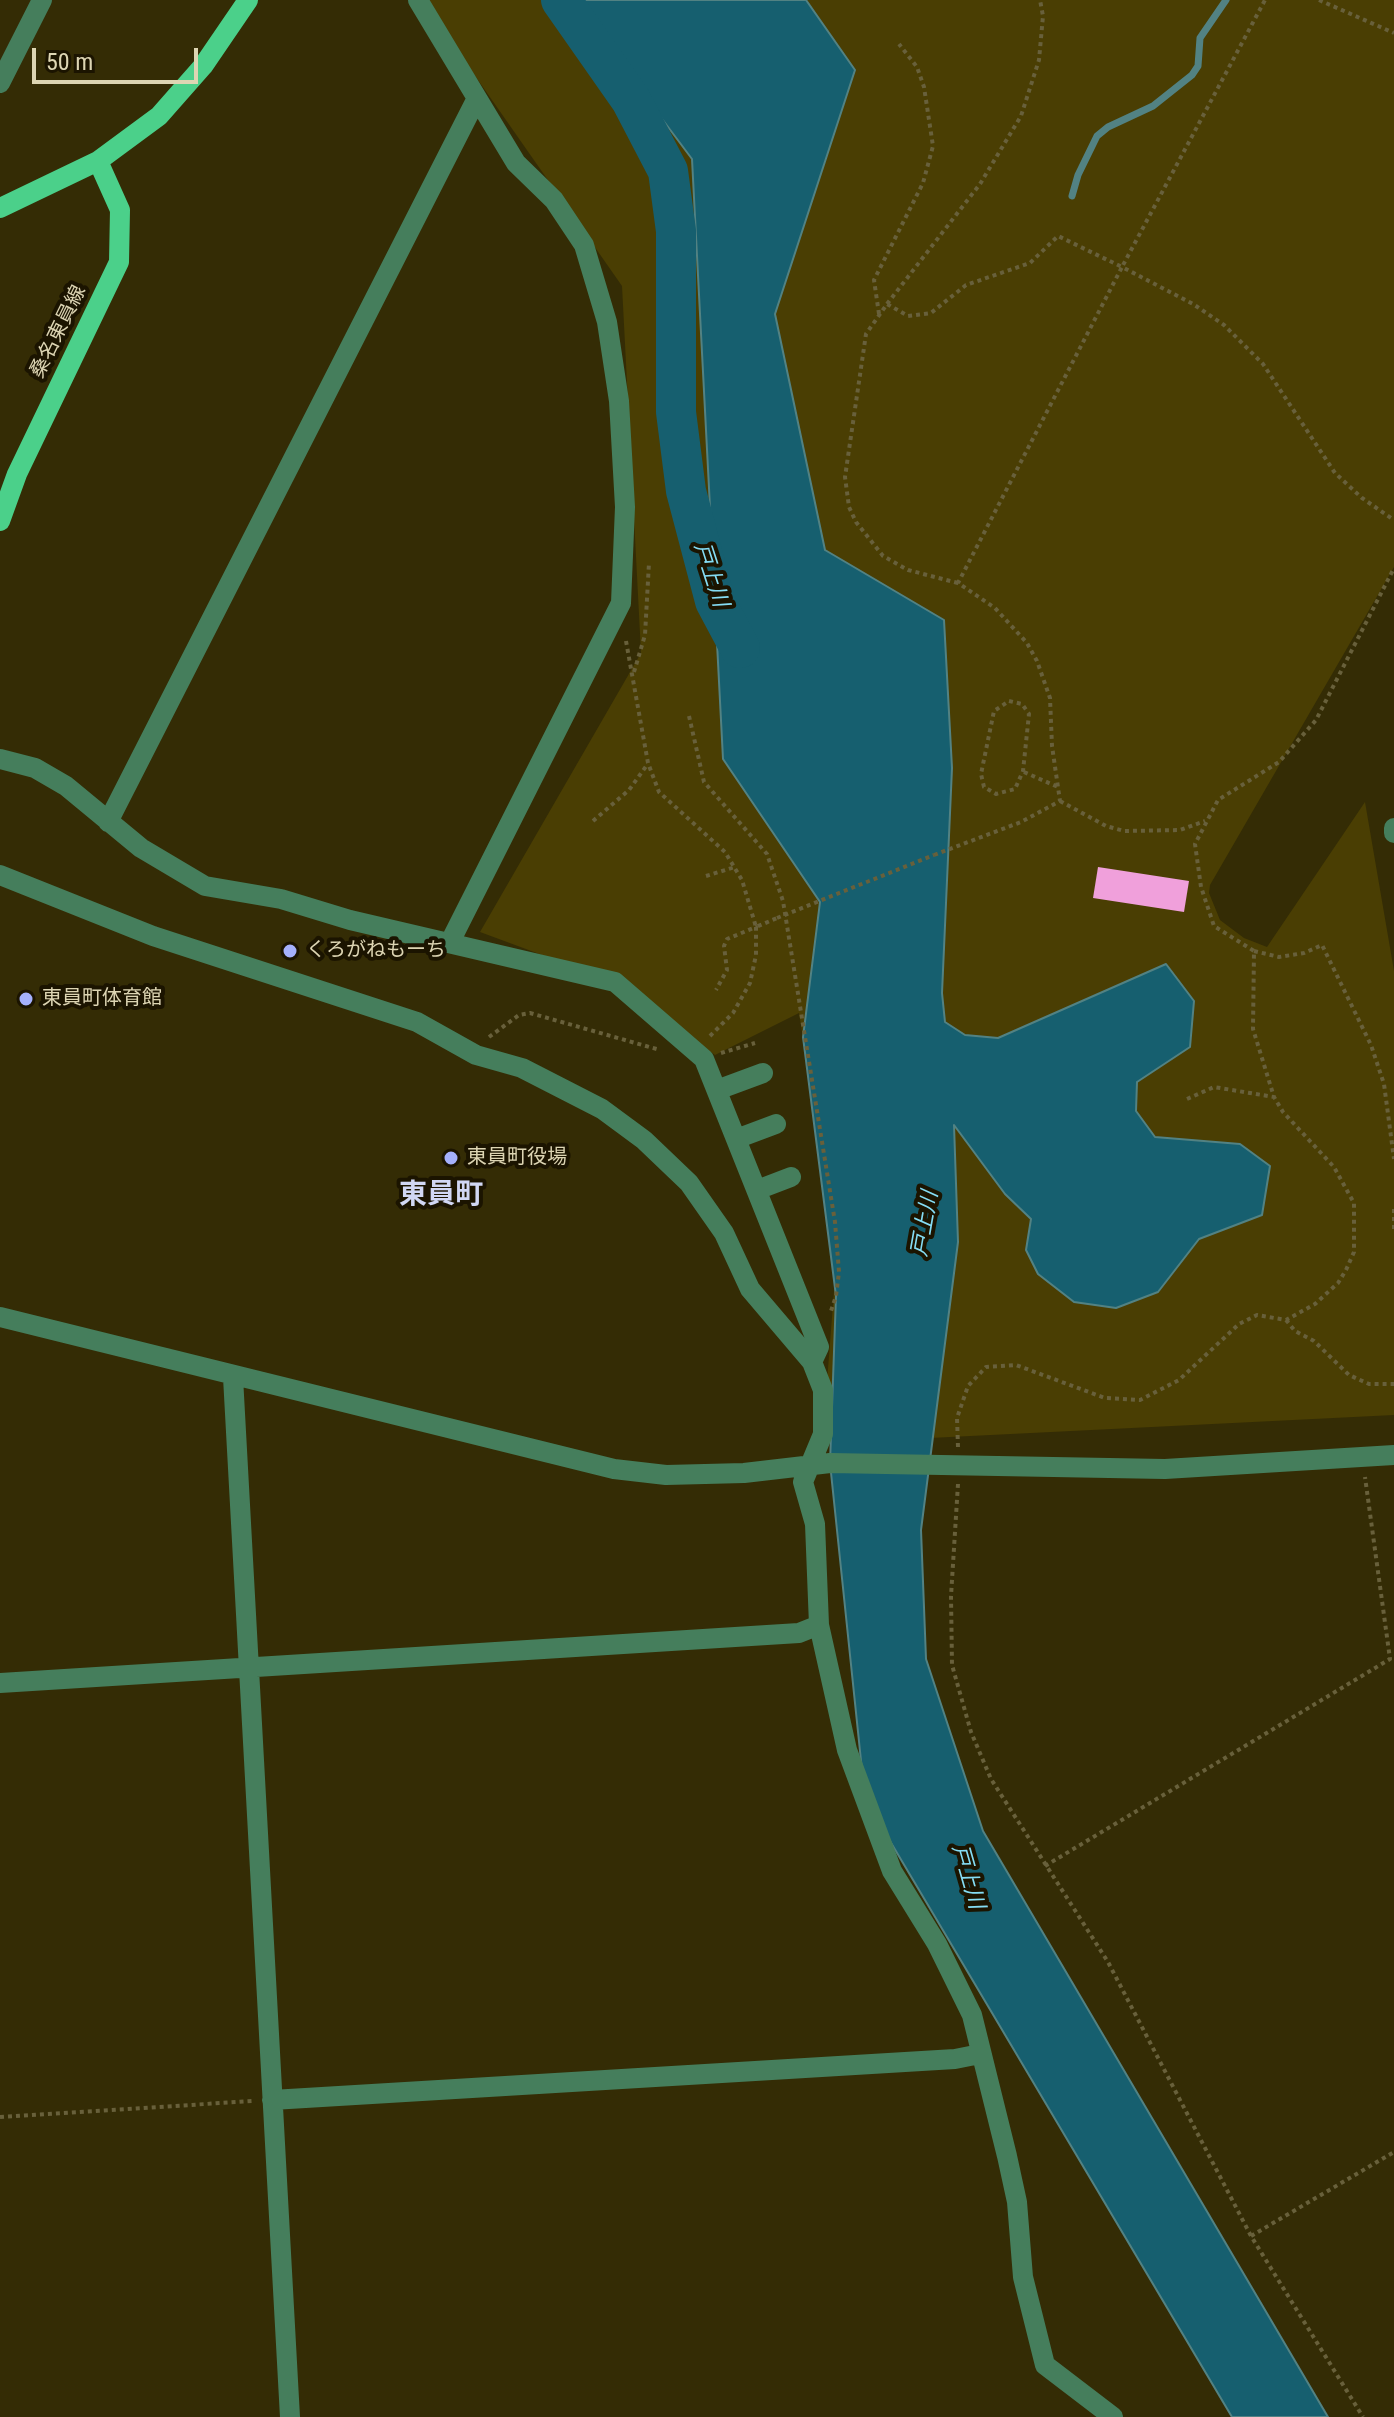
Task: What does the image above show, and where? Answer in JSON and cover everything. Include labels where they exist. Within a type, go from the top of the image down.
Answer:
[{"type":"main road","points":[[0,208],[98,161],[159,116],[203,66],[248,0]]},
{"type":"main road","name":"桑名東員線","points":[[0,521],[17,474],[119,262],[120,210],[98,161]]},
{"type":"street","points":[[0,83],[42,0]]},
{"type":"street","points":[[418,0],[516,163],[554,200],[584,245],[607,322],[619,401],[625,507],[618,609],[450,942]]},
{"type":"street","points":[[108,822],[476,100]]},
{"type":"street","points":[[0,759],[35,768],[66,786],[141,848],[205,886],[281,899],[350,920],[615,982],[704,1059],[757,1190],[816,1354],[823,1390],[823,1434],[820,1463],[803,1482],[815,1524],[819,1625],[847,1750],[892,1871],[937,1944],[972,2015],[1017,2202],[1023,2277],[1045,2365],[1113,2417]]},
{"type":"street","points":[[0,875],[153,936],[417,1022],[476,1055],[522,1068],[602,1109],[644,1140],[689,1183],[724,1233],[750,1289],[816,1354]]},
{"type":"street","points":[[717,1090],[763,1073]]},
{"type":"street","points":[[736,1139],[776,1124]]},
{"type":"street","points":[[757,1190],[791,1177]]},
{"type":"street","points":[[0,1317],[614,1469],[666,1475],[744,1473],[820,1463],[1165,1469],[1394,1455]]},
{"type":"street","points":[[233,1377],[290,2417]]},
{"type":"street","points":[[0,1683],[799,1633],[819,1625]]},
{"type":"street","points":[[272,2100],[955,2059],[980,2054]]},
{"type":"path","points":[[1040,0],[1043,16],[1039,60],[1011,135],[980,184],[866,334],[845,477],[849,507],[856,522],[883,556],[908,570],[958,583],[995,608],[1027,643],[1050,698],[1060,801]]},
{"type":"path","points":[[958,583],[1265,0]]},
{"type":"path","points":[[1319,0],[1394,33]]},
{"type":"path","points":[[879,314],[874,280],[923,183],[933,146],[930,108],[924,87],[917,67],[899,44]]},
{"type":"path","points":[[887,304],[908,316],[931,313],[966,285],[1016,271],[1030,263],[1058,236],[1193,304],[1224,325],[1263,364],[1335,473],[1362,498],[1394,520]]},
{"type":"path","points":[[634,674],[645,635],[649,563]]},
{"type":"path","points":[[1394,568],[1316,720],[1279,762],[1218,800],[1195,844],[1206,906],[1214,926],[1254,951],[1279,957],[1304,953],[1322,945],[1371,1045],[1384,1084],[1394,1159]]},
{"type":"path","points":[[618,609],[634,674],[653,780],[668,804],[710,837],[735,867],[748,895],[756,927]]},
{"type":"path","points":[[1009,701],[1022,704],[1029,714],[1023,771],[1019,785],[1011,792],[989,792],[982,781],[991,717],[997,707],[1009,701]]},
{"type":"path","points":[[689,716],[704,782],[767,854],[783,901],[837,1252],[836,1296],[816,1354]]},
{"type":"path","points":[[593,821],[639,779],[648,763]]},
{"type":"path","points":[[1023,771],[1058,787]]},
{"type":"path","points":[[1060,801],[1106,826],[1124,831],[1180,830],[1207,820]]},
{"type":"path","points":[[716,990],[727,970],[724,946],[727,939],[1021,822],[1060,801]]},
{"type":"path","points":[[706,876],[735,867]]},
{"type":"path","points":[[1254,951],[1253,1029],[1274,1097],[1334,1167],[1351,1194],[1356,1222],[1354,1252],[1338,1283],[1315,1304],[1286,1320],[1257,1315],[1239,1324],[1179,1380],[1140,1400],[1105,1398],[1016,1365],[986,1367],[968,1386],[957,1418],[952,1465],[952,1665],[963,1709],[991,1779],[1108,1962],[1251,2236],[1363,2417]]},
{"type":"path","points":[[715,1055],[755,1043]]},
{"type":"path","points":[[1187,1099],[1214,1087],[1274,1097]]},
{"type":"path","points":[[1394,1209],[1394,1231]]},
{"type":"path","points":[[1286,1320],[1295,1331],[1314,1341],[1349,1375],[1369,1384],[1394,1384]]},
{"type":"path","points":[[1045,1866],[1390,1659],[1363,1459]]},
{"type":"path","points":[[0,2117],[272,2100]]},
{"type":"path","points":[[1251,2236],[1394,2152]]},
{"type":"shaded area","points":[[422,0],[1394,0],[1394,567],[1210,885],[1209,893],[1220,920],[1244,938],[1267,947],[1365,802],[1394,971],[1394,1415],[910,1439],[823,1434],[837,1252],[799,1013],[715,1055],[615,982],[480,932],[641,653],[622,286]]},
{"type":"water","points":[[573,0],[806,0],[855,70],[775,314],[825,550],[944,620],[952,768],[942,993],[945,1022],[965,1035],[998,1038],[1166,964],[1194,1001],[1190,1047],[1137,1082],[1136,1111],[1155,1137],[1240,1144],[1270,1166],[1262,1215],[1199,1239],[1158,1292],[1116,1308],[1074,1302],[1038,1274],[1026,1250],[1031,1219],[1005,1194],[954,1125],[958,1242],[921,1530],[926,1659],[983,1831],[1328,2417],[1232,2417],[865,1799],[830,1463],[836,1296],[803,1037],[820,902],[723,759],[692,159]]},
{"type":"building","points":[[1098,867],[1189,881],[1184,912],[1093,898]]},
{"type":"waterway","name":"戸上川","points":[[561,0],[631,100],[668,171],[676,231],[676,412],[686,491],[715,601],[740,648]]},
{"type":"waterway","points":[[1072,196],[1078,175],[1097,136],[1108,127],[1153,106],[1192,75],[1198,66],[1200,38],[1226,0]]},
{"type":"place","name":"くろがねもーち","points":[[290,951]]},
{"type":"place","name":"東員町体育館","points":[[26,999]]},
{"type":"place","name":"東員町役場","points":[[451,1158]]},
{"type":"district","name":"東員町","points":[[441,1196]]}]
